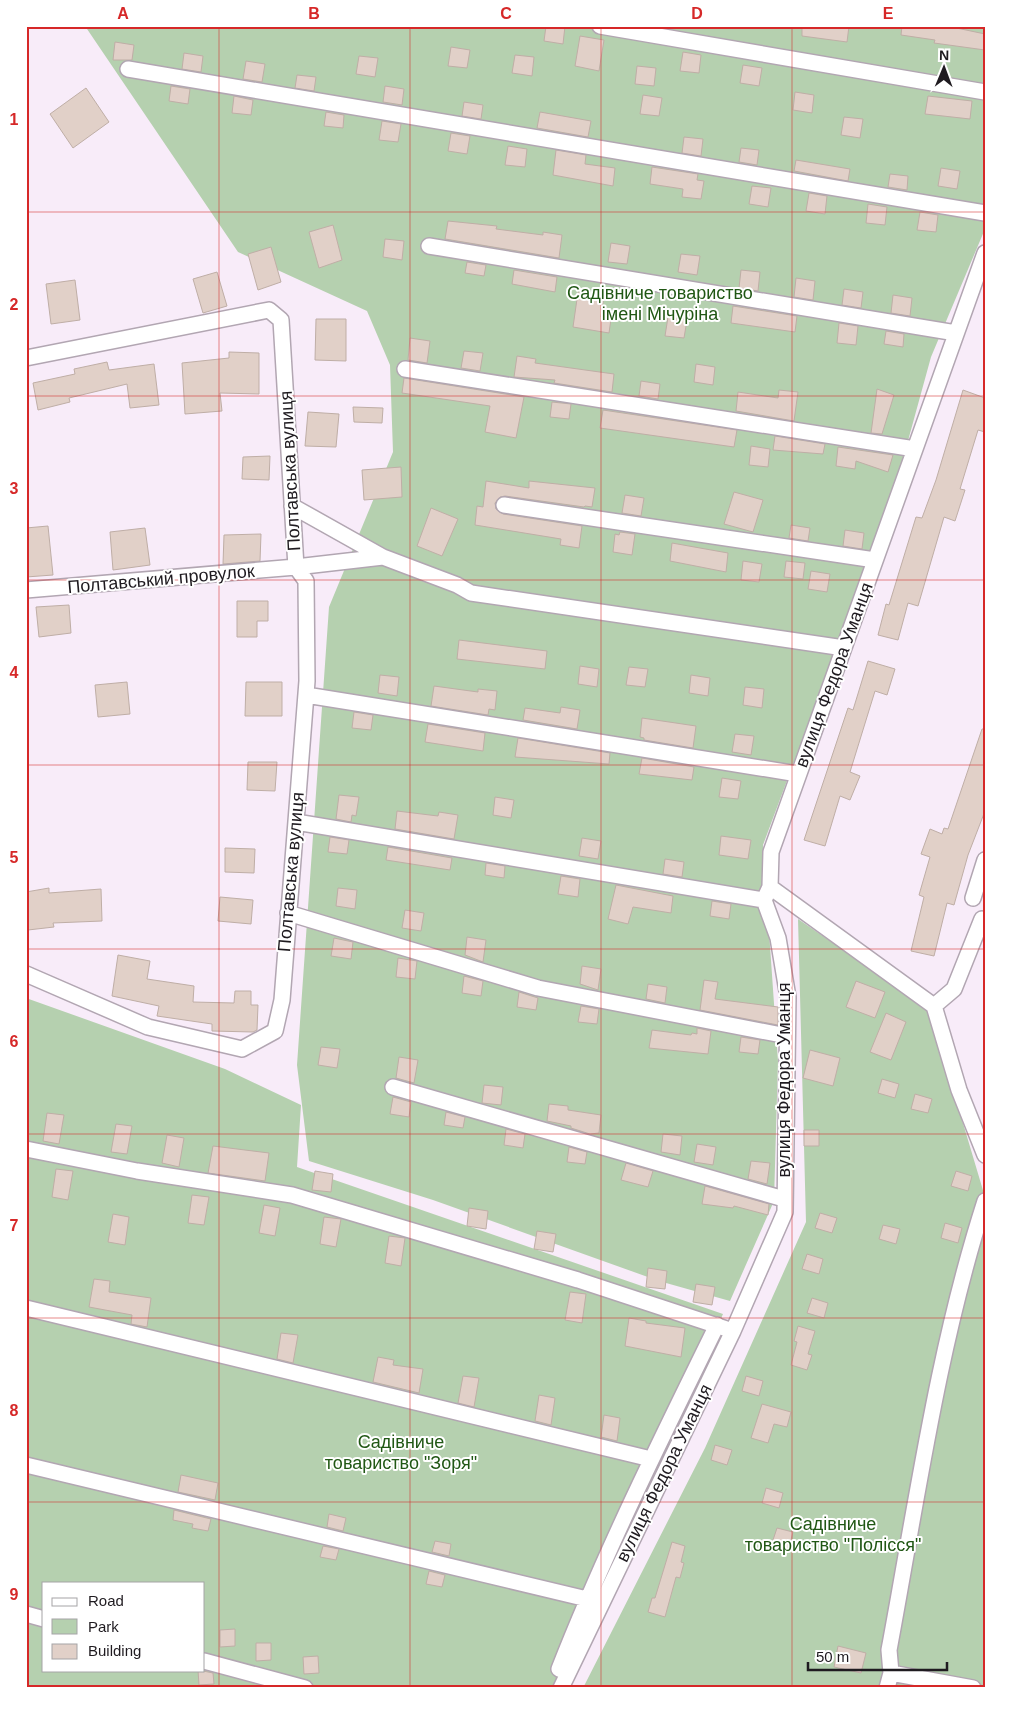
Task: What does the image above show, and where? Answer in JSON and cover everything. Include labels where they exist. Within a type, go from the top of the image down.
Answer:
[{"type":"street","points":[[600,26],[985,92]]},
{"type":"street","points":[[128,69],[985,214]]},
{"type":"street","points":[[429,246],[956,333]]},
{"type":"street","name":"вулиця Федора Уманця","points":[[561,1688],[733,1331],[786,1212],[784,1199],[788,997],[778,938],[767,893],[770,852],[985,253]]},
{"type":"street","name":"Полтавська вулиця","points":[[26,358],[268,310],[282,320],[296,567],[306,581],[306,695],[282,1000],[275,1031],[242,1049],[233,1047],[148,1027],[26,974]]},
{"type":"street","points":[[405,369],[915,449]]},
{"type":"street","points":[[504,505],[875,560]]},
{"type":"street","points":[[292,506],[383,557],[456,585],[471,593],[844,648]]},
{"type":"street","name":"Полтавський провулок","points":[[26,590],[296,567],[383,557]]},
{"type":"street","points":[[306,695],[798,774]]},
{"type":"street","points":[[296,822],[767,893],[934,1006],[959,1090],[985,1155]]},
{"type":"street","points":[[972,898],[985,860]]},
{"type":"street","points":[[288,913],[538,988],[787,1036]]},
{"type":"street","points":[[934,1006],[954,989],[982,919]]},
{"type":"street","points":[[393,1087],[784,1199]]},
{"type":"street","points":[[26,1149],[137,1171],[292,1195],[550,1271],[733,1331]]},
{"type":"street","points":[[887,1688],[891,1672],[890,1650],[939,1373],[974,1234],[985,1201]]},
{"type":"street","points":[[26,1308],[651,1459]]},
{"type":"street","points":[[552,1688],[587,1599],[651,1459],[717,1325]]},
{"type":"street","points":[[26,1465],[587,1599]]},
{"type":"street","points":[[26,1614],[42,1618]]},
{"type":"street","points":[[205,1661],[306,1688]]},
{"type":"street","points":[[891,1672],[973,1688]]},
{"type":"green space","name":"Садівниче товариство імені Мічуріна","points":[[85,26],[985,26],[985,229],[931,357],[892,499],[763,845],[778,1061],[774,1201],[730,1301],[659,1281],[433,1200],[309,1161],[297,1065],[329,607],[393,452],[390,365],[367,311],[238,252]]},
{"type":"green space","name":"Садівниче товариство \"Полісся\"","points":[[798,919],[929,1009],[985,1197],[985,1688],[583,1688],[705,1448],[806,1222]]},
{"type":"green space","name":"Садівниче товариство \"Зоря\"","points":[[26,998],[225,1069],[301,1105],[297,1167],[723,1314],[556,1688],[26,1688]]},
{"type":"building","points":[[546,26],[565,26],[563,44],[544,41]]},
{"type":"building","points":[[802,26],[849,26],[847,42],[802,36]]},
{"type":"building","points":[[902,26],[947,26],[985,34],[985,50],[934,43],[935,40],[901,35]]},
{"type":"building","points":[[580,36],[604,40],[599,71],[575,66]]},
{"type":"building","points":[[115,42],[134,45],[132,60],[113,60]]},
{"type":"building","points":[[451,47],[470,50],[467,68],[448,66]]},
{"type":"building","points":[[683,52],[701,55],[699,73],[680,71]]},
{"type":"building","points":[[184,53],[203,56],[201,72],[182,69]]},
{"type":"building","points":[[515,55],[534,57],[532,76],[512,73]]},
{"type":"building","points":[[359,56],[378,58],[375,77],[356,74]]},
{"type":"building","points":[[246,61],[265,64],[262,82],[243,79]]},
{"type":"building","points":[[743,65],[762,68],[759,86],[740,83]]},
{"type":"building","points":[[637,66],[656,68],[654,86],[635,84]]},
{"type":"building","points":[[297,75],[316,77],[314,91],[295,88]]},
{"type":"building","points":[[171,86],[190,89],[188,104],[169,101]]},
{"type":"building","points":[[385,86],[404,89],[402,105],[383,102]]},
{"type":"building","points":[[86,88],[109,122],[73,148],[50,114]]},
{"type":"building","points":[[795,92],[814,95],[812,113],[793,110]]},
{"type":"building","points":[[643,95],[662,98],[659,116],[640,114]]},
{"type":"building","points":[[234,96],[253,100],[251,115],[232,113]]},
{"type":"building","points":[[928,96],[972,101],[970,119],[925,114]]},
{"type":"building","points":[[464,102],[483,105],[481,119],[462,116]]},
{"type":"building","points":[[326,112],[344,115],[343,128],[324,126]]},
{"type":"building","points":[[540,112],[591,121],[588,137],[537,128]]},
{"type":"building","points":[[844,117],[863,119],[860,138],[841,135]]},
{"type":"building","points":[[382,121],[401,124],[398,142],[379,140]]},
{"type":"building","points":[[451,133],[470,136],[467,154],[448,151]]},
{"type":"building","points":[[684,137],[703,139],[701,156],[682,153]]},
{"type":"building","points":[[508,146],[527,149],[525,167],[505,165]]},
{"type":"building","points":[[741,148],[759,150],[757,165],[739,162]]},
{"type":"building","points":[[556,150],[586,155],[585,164],[615,168],[613,186],[553,175]]},
{"type":"building","points":[[796,160],[850,169],[848,181],[794,171]]},
{"type":"building","points":[[652,167],[698,174],[697,180],[704,181],[701,199],[682,197],[683,189],[650,184]]},
{"type":"building","points":[[941,168],[960,171],[957,189],[938,186]]},
{"type":"building","points":[[890,174],[908,176],[907,190],[888,187]]},
{"type":"building","points":[[752,186],[771,188],[768,207],[749,204]]},
{"type":"building","points":[[809,193],[827,196],[825,214],[806,211]]},
{"type":"building","points":[[868,204],[887,207],[885,225],[866,223]]},
{"type":"building","points":[[920,212],[938,215],[936,232],[917,230]]},
{"type":"building","points":[[448,221],[497,226],[496,229],[543,235],[543,232],[562,235],[559,258],[445,239]]},
{"type":"building","points":[[333,225],[342,260],[319,268],[309,232]]},
{"type":"building","points":[[385,239],[404,241],[402,260],[383,257]]},
{"type":"building","points":[[611,243],[630,246],[627,264],[608,262]]},
{"type":"building","points":[[271,247],[281,282],[258,290],[248,254]]},
{"type":"building","points":[[681,254],[700,256],[697,275],[678,272]]},
{"type":"building","points":[[467,262],[486,265],[484,276],[465,273]]},
{"type":"building","points":[[514,270],[557,277],[555,292],[512,284]]},
{"type":"building","points":[[741,270],[760,272],[758,291],[739,288]]},
{"type":"building","points":[[217,272],[227,306],[203,313],[193,279]]},
{"type":"building","points":[[796,278],[815,281],[813,300],[794,297]]},
{"type":"building","points":[[75,280],[80,320],[51,324],[46,284]]},
{"type":"building","points":[[844,289],[863,292],[861,308],[842,305]]},
{"type":"building","points":[[578,292],[604,296],[601,317],[611,319],[609,333],[573,327]]},
{"type":"building","points":[[893,295],[912,298],[910,316],[891,313]]},
{"type":"building","points":[[733,306],[797,316],[795,332],[731,323]]},
{"type":"building","points":[[668,317],[687,320],[684,338],[665,336]]},
{"type":"building","points":[[316,319],[346,319],[346,361],[315,360]]},
{"type":"building","points":[[839,323],[858,326],[856,345],[837,343]]},
{"type":"building","points":[[886,331],[904,334],[903,347],[884,344]]},
{"type":"building","points":[[410,338],[430,341],[427,363],[408,360]]},
{"type":"building","points":[[464,351],[483,353],[480,371],[461,368]]},
{"type":"building","points":[[229,352],[259,353],[259,394],[220,393],[222,411],[185,414],[182,363],[229,358]]},
{"type":"building","points":[[517,356],[536,359],[535,363],[614,374],[612,392],[554,383],[555,380],[514,377]]},
{"type":"building","points":[[107,362],[109,370],[154,364],[159,405],[130,408],[127,384],[69,398],[70,402],[38,410],[33,383],[75,374],[74,369]]},
{"type":"building","points":[[696,364],[715,367],[713,385],[694,382]]},
{"type":"building","points":[[404,378],[524,397],[516,438],[485,432],[490,406],[402,393]]},
{"type":"building","points":[[641,381],[660,384],[658,399],[639,396]]},
{"type":"building","points":[[877,389],[894,395],[882,434],[871,433]]},
{"type":"building","points":[[779,390],[798,392],[794,421],[736,411],[738,392],[778,398]]},
{"type":"building","points":[[963,390],[985,398],[985,432],[978,430],[960,489],[965,490],[955,521],[944,517],[918,606],[908,603],[898,640],[878,635],[886,604],[889,605],[916,517],[922,518],[936,480]]},
{"type":"building","points":[[552,402],[571,404],[569,419],[550,417]]},
{"type":"building","points":[[353,407],[383,408],[382,423],[354,422]]},
{"type":"building","points":[[603,410],[737,430],[734,447],[600,428]]},
{"type":"building","points":[[308,412],[339,414],[336,447],[305,446]]},
{"type":"building","points":[[775,436],[825,444],[823,454],[773,450]]},
{"type":"building","points":[[751,446],[770,449],[768,467],[749,465]]},
{"type":"building","points":[[838,447],[893,455],[888,472],[856,461],[855,469],[836,466]]},
{"type":"building","points":[[270,456],[269,480],[242,479],[243,457]]},
{"type":"building","points":[[401,467],[402,497],[364,500],[362,470]]},
{"type":"building","points":[[486,481],[529,488],[529,481],[595,488],[592,507],[505,496],[500,497],[495,503],[496,509],[503,514],[582,526],[579,548],[560,545],[561,539],[475,525],[477,506],[483,507]]},
{"type":"building","points":[[734,492],[763,500],[753,532],[724,524]]},
{"type":"building","points":[[625,495],[644,498],[641,516],[622,513]]},
{"type":"building","points":[[431,508],[458,519],[442,556],[417,546]]},
{"type":"building","points":[[791,525],[810,528],[808,541],[789,538]]},
{"type":"building","points":[[48,526],[53,575],[26,577],[26,528]]},
{"type":"building","points":[[145,528],[150,565],[113,570],[110,532]]},
{"type":"building","points":[[845,530],[864,533],[862,549],[843,546]]},
{"type":"building","points":[[620,532],[635,534],[632,555],[613,552],[615,534],[619,535]]},
{"type":"building","points":[[261,534],[260,561],[223,564],[224,535]]},
{"type":"building","points":[[672,543],[728,553],[726,572],[670,561]]},
{"type":"building","points":[[743,561],[762,564],[759,582],[741,580]]},
{"type":"building","points":[[786,561],[805,563],[803,579],[784,577]]},
{"type":"building","points":[[811,571],[830,574],[827,592],[808,589]]},
{"type":"building","points":[[237,601],[268,601],[268,621],[257,621],[257,637],[237,637]]},
{"type":"building","points":[[69,605],[71,633],[39,637],[36,607]]},
{"type":"building","points":[[459,640],[547,651],[545,669],[457,659]]},
{"type":"building","points":[[868,661],[895,669],[887,695],[875,691],[850,772],[860,776],[850,800],[840,796],[825,846],[804,840],[848,708],[853,710]]},
{"type":"building","points":[[580,666],[599,669],[597,687],[578,684]]},
{"type":"building","points":[[629,667],[648,669],[645,687],[626,685]]},
{"type":"building","points":[[380,675],[399,677],[397,696],[378,693]]},
{"type":"building","points":[[691,675],[710,678],[708,696],[689,693]]},
{"type":"building","points":[[127,682],[130,714],[98,717],[95,685]]},
{"type":"building","points":[[246,682],[282,682],[282,716],[245,716]]},
{"type":"building","points":[[434,686],[478,692],[478,689],[497,691],[495,710],[489,709],[488,715],[431,706]]},
{"type":"building","points":[[745,687],[764,689],[762,708],[743,705]]},
{"type":"building","points":[[561,707],[580,710],[577,729],[523,720],[525,708],[560,713]]},
{"type":"building","points":[[354,712],[373,715],[371,730],[352,728]]},
{"type":"building","points":[[642,718],[696,726],[693,748],[644,740],[644,738],[640,737]]},
{"type":"building","points":[[428,724],[485,733],[483,751],[425,742]]},
{"type":"building","points":[[982,729],[985,729],[985,811],[968,855],[954,905],[947,903],[934,956],[911,951],[924,897],[919,895],[930,857],[921,854],[930,829],[942,834],[944,828],[948,829]]},
{"type":"building","points":[[735,734],[754,736],[751,755],[732,752]]},
{"type":"building","points":[[518,738],[610,753],[609,764],[515,757]]},
{"type":"building","points":[[642,758],[694,767],[692,780],[639,774]]},
{"type":"building","points":[[248,762],[277,762],[275,791],[247,790]]},
{"type":"building","points":[[722,778],[741,781],[738,799],[719,797]]},
{"type":"building","points":[[339,795],[359,797],[356,816],[352,815],[351,822],[336,819]]},
{"type":"building","points":[[495,797],[514,800],[511,818],[493,815]]},
{"type":"building","points":[[397,811],[438,816],[439,812],[458,815],[454,839],[395,829]]},
{"type":"building","points":[[721,836],[751,840],[748,859],[719,855]]},
{"type":"building","points":[[330,837],[349,840],[347,854],[328,852]]},
{"type":"building","points":[[582,838],[601,841],[598,859],[579,856]]},
{"type":"building","points":[[388,847],[452,858],[450,870],[386,860]]},
{"type":"building","points":[[225,848],[255,849],[254,873],[225,872]]},
{"type":"building","points":[[665,859],[684,862],[682,877],[663,874]]},
{"type":"building","points":[[486,863],[505,866],[504,878],[485,875]]},
{"type":"building","points":[[561,876],[580,879],[578,897],[558,894]]},
{"type":"building","points":[[616,885],[673,896],[671,913],[633,907],[628,924],[608,919]]},
{"type":"building","points":[[49,888],[49,893],[101,889],[102,921],[53,923],[54,927],[28,930],[26,892]]},
{"type":"building","points":[[338,888],[357,890],[355,909],[336,906]]},
{"type":"building","points":[[220,897],[253,900],[251,924],[218,921]]},
{"type":"building","points":[[712,901],[731,904],[729,919],[710,916]]},
{"type":"building","points":[[405,910],[424,913],[421,931],[402,928]]},
{"type":"building","points":[[467,937],[486,940],[483,962],[465,955]]},
{"type":"building","points":[[334,938],[353,942],[351,959],[331,956]]},
{"type":"building","points":[[118,955],[150,961],[147,979],[194,986],[193,1002],[234,1003],[235,991],[251,991],[251,1005],[258,1005],[257,1030],[253,1032],[212,1031],[212,1024],[157,1016],[159,1006],[112,996]]},
{"type":"building","points":[[398,958],[417,961],[415,979],[396,977]]},
{"type":"building","points":[[582,966],[601,969],[598,990],[580,984]]},
{"type":"building","points":[[464,976],[483,981],[481,996],[462,993]]},
{"type":"building","points":[[704,980],[718,982],[715,999],[778,1007],[778,1025],[700,1010]]},
{"type":"building","points":[[856,981],[885,992],[875,1018],[846,1007]]},
{"type":"building","points":[[648,984],[667,987],[665,1003],[646,999]]},
{"type":"building","points":[[519,992],[538,998],[536,1010],[517,1007]]},
{"type":"building","points":[[581,1006],[599,1009],[597,1024],[578,1022]]},
{"type":"building","points":[[886,1013],[906,1022],[891,1060],[870,1052]]},
{"type":"building","points":[[697,1028],[711,1031],[708,1054],[649,1048],[652,1030],[691,1035],[692,1033],[697,1034]]},
{"type":"building","points":[[741,1037],[760,1040],[758,1054],[739,1052]]},
{"type":"building","points":[[321,1047],[340,1049],[337,1068],[318,1065]]},
{"type":"building","points":[[810,1050],[840,1058],[833,1086],[803,1078]]},
{"type":"building","points":[[399,1057],[418,1060],[414,1083],[396,1078]]},
{"type":"building","points":[[882,1079],[899,1084],[895,1098],[878,1093]]},
{"type":"building","points":[[484,1085],[503,1087],[501,1105],[482,1103]]},
{"type":"building","points":[[915,1094],[932,1099],[928,1113],[911,1109]]},
{"type":"building","points":[[393,1097],[411,1102],[409,1117],[390,1114]]},
{"type":"building","points":[[549,1104],[568,1106],[568,1110],[601,1115],[599,1133],[590,1134],[571,1128],[571,1126],[547,1121]]},
{"type":"building","points":[[446,1112],[465,1117],[463,1128],[444,1125]]},
{"type":"building","points":[[47,1113],[64,1115],[59,1144],[43,1141]]},
{"type":"building","points":[[116,1124],[132,1126],[127,1154],[111,1152]]},
{"type":"building","points":[[506,1129],[525,1134],[523,1148],[504,1145]]},
{"type":"building","points":[[804,1130],[819,1130],[819,1146],[804,1146]]},
{"type":"building","points":[[663,1134],[682,1136],[680,1155],[661,1152]]},
{"type":"building","points":[[167,1135],[184,1138],[179,1167],[162,1163]]},
{"type":"building","points":[[697,1144],[716,1147],[713,1165],[694,1162]]},
{"type":"building","points":[[213,1146],[269,1153],[265,1181],[208,1173]]},
{"type":"building","points":[[569,1147],[587,1152],[585,1164],[567,1162]]},
{"type":"building","points":[[751,1161],[770,1163],[767,1184],[748,1179]]},
{"type":"building","points":[[626,1163],[653,1171],[648,1187],[621,1180]]},
{"type":"building","points":[[56,1169],[73,1171],[68,1200],[52,1197]]},
{"type":"building","points":[[315,1171],[333,1174],[331,1192],[312,1190]]},
{"type":"building","points":[[956,1171],[972,1176],[968,1191],[951,1186]]},
{"type":"building","points":[[705,1186],[769,1204],[768,1215],[734,1206],[733,1208],[702,1204]]},
{"type":"building","points":[[192,1195],[209,1197],[204,1225],[188,1223]]},
{"type":"building","points":[[264,1205],[280,1208],[275,1236],[259,1233]]},
{"type":"building","points":[[469,1208],[488,1211],[486,1229],[467,1226]]},
{"type":"building","points":[[820,1213],[837,1218],[832,1233],[815,1228]]},
{"type":"building","points":[[113,1214],[129,1217],[125,1245],[108,1242]]},
{"type":"building","points":[[324,1217],[341,1219],[336,1247],[320,1244]]},
{"type":"building","points":[[945,1223],[962,1228],[958,1243],[941,1238]]},
{"type":"building","points":[[883,1225],[900,1229],[896,1244],[879,1239]]},
{"type":"building","points":[[537,1231],[556,1234],[553,1252],[534,1249]]},
{"type":"building","points":[[389,1236],[405,1238],[401,1266],[385,1263]]},
{"type":"building","points":[[807,1254],[823,1259],[819,1274],[802,1269]]},
{"type":"building","points":[[648,1268],[667,1271],[665,1289],[646,1287]]},
{"type":"building","points":[[94,1279],[110,1281],[109,1292],[151,1298],[147,1327],[131,1324],[132,1315],[89,1307]]},
{"type":"building","points":[[696,1284],[715,1287],[712,1305],[693,1302]]},
{"type":"building","points":[[570,1292],[586,1294],[582,1323],[565,1320]]},
{"type":"building","points":[[812,1298],[828,1303],[824,1318],[807,1313]]},
{"type":"building","points":[[629,1318],[646,1321],[646,1323],[685,1328],[681,1357],[625,1346]]},
{"type":"building","points":[[798,1326],[815,1331],[808,1354],[812,1355],[807,1370],[791,1365],[797,1342],[794,1341]]},
{"type":"building","points":[[281,1333],[298,1335],[293,1363],[277,1359]]},
{"type":"building","points":[[378,1357],[394,1360],[393,1365],[423,1369],[419,1393],[373,1382]]},
{"type":"building","points":[[463,1376],[479,1378],[474,1407],[458,1403]]},
{"type":"building","points":[[746,1376],[763,1381],[759,1396],[742,1391]]},
{"type":"building","points":[[539,1395],[555,1398],[551,1425],[535,1421]]},
{"type":"building","points":[[762,1404],[791,1412],[787,1427],[774,1424],[768,1443],[751,1438]]},
{"type":"building","points":[[604,1415],[620,1418],[617,1441],[601,1437]]},
{"type":"building","points":[[715,1445],[732,1450],[727,1465],[711,1460]]},
{"type":"building","points":[[181,1475],[218,1483],[215,1500],[178,1492]]},
{"type":"building","points":[[766,1488],[783,1493],[779,1508],[762,1503]]},
{"type":"building","points":[[174,1510],[211,1519],[208,1531],[192,1528],[193,1524],[173,1520]]},
{"type":"building","points":[[329,1514],[346,1518],[343,1531],[327,1527]]},
{"type":"building","points":[[777,1528],[793,1532],[789,1548],[772,1543]]},
{"type":"building","points":[[435,1541],[451,1544],[449,1556],[432,1552]]},
{"type":"building","points":[[672,1542],[685,1546],[681,1562],[684,1563],[680,1578],[676,1577],[665,1617],[648,1612],[652,1598],[655,1598]]},
{"type":"building","points":[[323,1546],[339,1549],[336,1560],[320,1557]]},
{"type":"building","points":[[429,1571],[445,1575],[442,1587],[426,1584]]},
{"type":"building","points":[[235,1629],[235,1646],[220,1647],[220,1630]]},
{"type":"building","points":[[256,1643],[271,1643],[271,1660],[256,1661]]},
{"type":"building","points":[[838,1646],[866,1653],[861,1673],[834,1667]]},
{"type":"building","points":[[318,1656],[319,1673],[304,1674],[303,1657]]},
{"type":"building","points":[[198,1672],[213,1673],[214,1684],[199,1685]]}]
